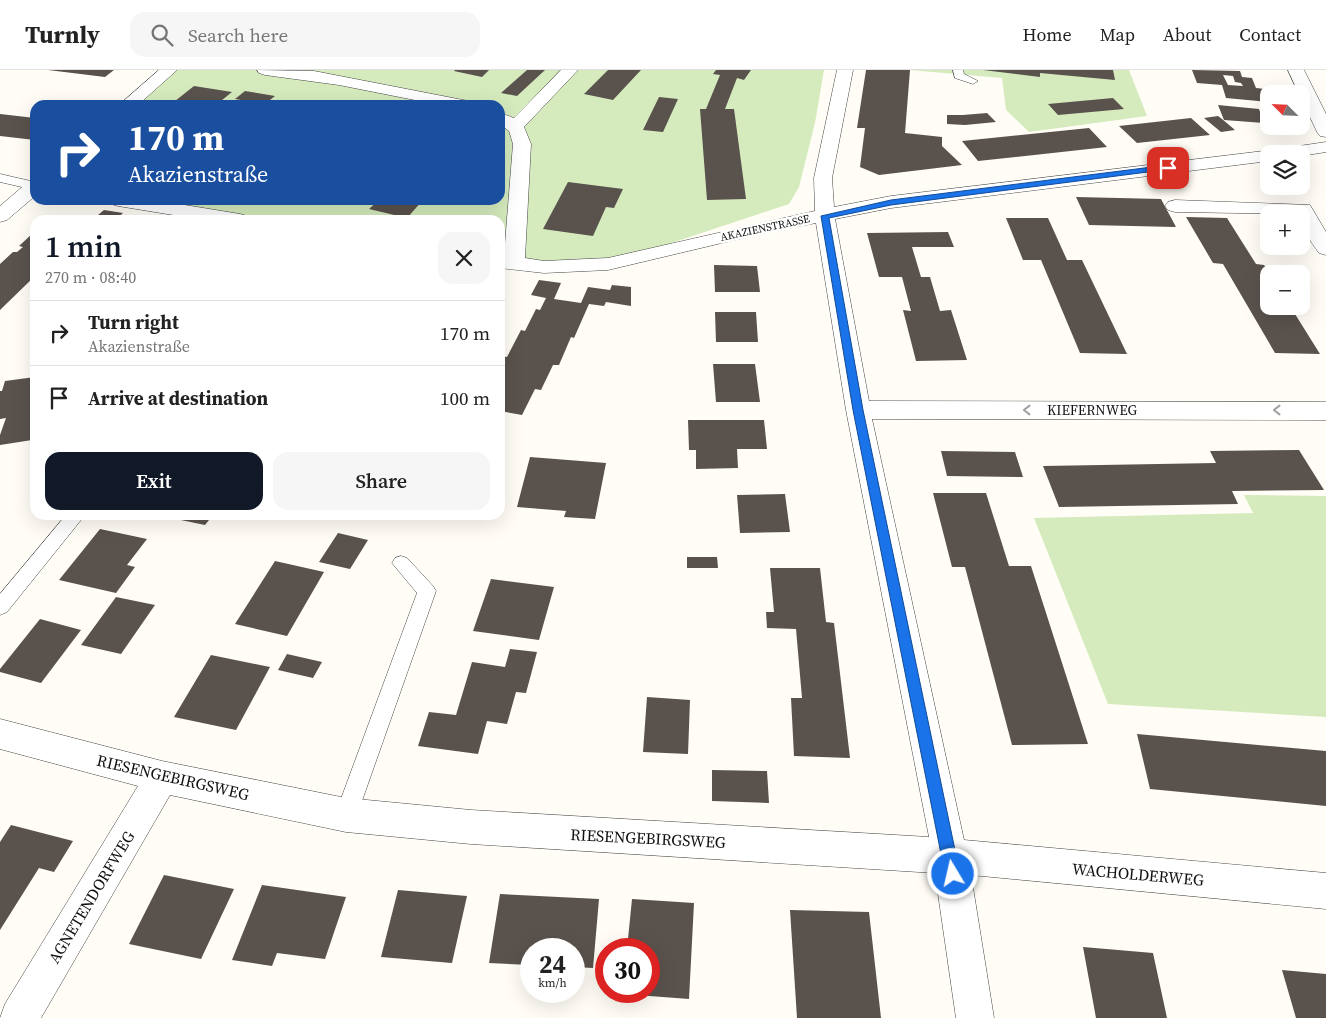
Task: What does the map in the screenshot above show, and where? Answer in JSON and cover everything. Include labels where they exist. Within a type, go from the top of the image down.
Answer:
[{"type":"street","points":[[134,100],[169,70]]},
{"type":"street","points":[[265,70],[375,86],[439,100]]},
{"type":"street","points":[[507,263],[522,144],[520,132],[508,122],[570,70]]},
{"type":"street","points":[[845,70],[822,178],[825,216],[858,410],[950,856],[975,1018]]},
{"type":"street","points":[[1296,70],[1326,132]]},
{"type":"street","points":[[1310,149],[1326,147]]},
{"type":"street","name":"AKAZIENSTRASSE","points":[[507,263],[552,267],[608,264],[764,228],[891,202],[1260,156]]},
{"type":"street","points":[[0,216],[30,190]]},
{"type":"street","points":[[148,205],[210,215]]},
{"type":"street","points":[[1175,206],[1303,209],[1326,249]]},
{"type":"street","name":"KIEFERNWEG","points":[[858,410],[1326,411]]},
{"type":"street","name":"RIESENGEBIRGSWEG","points":[[0,734],[162,777],[346,815],[471,828],[950,856]]},
{"type":"street","name":"AGNETENDORFWEG","points":[[19,1018],[162,777]]},
{"type":"street","name":"WACHOLDERWEG","points":[[950,856],[1326,891]]},
{"type":"lane","points":[[958,70],[959,76],[973,81]]},
{"type":"lane","points":[[0,178],[30,185]]},
{"type":"lane","points":[[0,607],[72,520]]},
{"type":"lane","points":[[346,815],[427,591],[402,563]]},
{"type":"green space","points":[[170,70],[824,70],[815,123],[799,187],[789,204],[608,264],[505,261],[505,215],[210,215],[151,205],[505,205],[505,100],[135,100]]},
{"type":"green space","points":[[909,70],[1129,70],[1147,116],[1029,132],[1006,110],[1002,78]]},
{"type":"green space","points":[[1244,495],[1326,496],[1326,717],[1108,704],[1034,518],[1253,513]]},
{"type":"building","points":[[48,70],[114,70],[105,77]]},
{"type":"building","points":[[455,70],[489,70],[482,77]]},
{"type":"building","points":[[527,70],[545,70],[517,96],[501,93]]},
{"type":"building","points":[[608,70],[641,70],[613,100],[584,94]]},
{"type":"building","points":[[716,70],[751,70],[744,80],[737,78],[725,109],[734,109],[746,199],[707,200],[700,109],[706,109],[720,75],[713,74]]},
{"type":"building","points":[[866,70],[910,70],[905,133],[942,137],[942,146],[962,165],[879,175],[860,167],[865,128],[857,128]]},
{"type":"building","points":[[983,70],[1113,70],[1115,80],[1040,73],[1040,77]]},
{"type":"building","points":[[1192,70],[1240,71],[1242,77],[1252,78],[1256,88],[1260,88],[1260,101],[1226,98],[1222,85],[1197,83]],"holes":[[[1223,75],[1233,76],[1235,82],[1241,83],[1243,86],[1228,85]]]},
{"type":"building","points":[[194,86],[232,92],[222,100],[176,100]]},
{"type":"building","points":[[245,91],[275,96],[270,100],[235,99]]},
{"type":"building","points":[[659,97],[678,99],[663,132],[643,130]]},
{"type":"building","points":[[1113,98],[1124,109],[1058,115],[1048,104]]},
{"type":"building","points":[[1218,105],[1259,109],[1260,112],[1260,123],[1224,120]]},
{"type":"building","points":[[987,113],[996,122],[965,125],[947,124],[947,115]]},
{"type":"building","points":[[0,114],[30,117],[30,139],[0,136]]},
{"type":"building","points":[[1218,116],[1235,130],[1221,132],[1204,118]]},
{"type":"building","points":[[1191,118],[1210,135],[1137,143],[1119,126]]},
{"type":"building","points":[[1089,128],[1107,147],[978,161],[962,141]]},
{"type":"building","points":[[568,182],[623,189],[614,208],[606,207],[593,236],[543,229]]},
{"type":"building","points":[[1076,197],[1161,199],[1176,227],[1089,225]]},
{"type":"building","points":[[373,205],[419,205],[410,215],[394,215],[369,209]]},
{"type":"building","points":[[104,210],[123,213],[121,215],[98,215]]},
{"type":"building","points":[[1186,217],[1227,218],[1256,264],[1264,265],[1260,265],[1260,315],[1296,315],[1320,354],[1275,353],[1223,264],[1213,263]]},
{"type":"building","points":[[1006,218],[1048,218],[1067,260],[1082,260],[1127,354],[1080,353],[1041,260],[1023,260]]},
{"type":"building","points":[[948,232],[954,247],[912,247],[921,277],[930,277],[940,311],[951,310],[967,360],[916,361],[903,310],[911,311],[902,277],[879,277],[867,233]]},
{"type":"building","points":[[30,236],[30,281],[0,310],[0,264],[13,252],[17,252],[23,247],[19,246]]},
{"type":"building","points":[[714,265],[757,266],[760,292],[715,292]]},
{"type":"building","points":[[539,280],[561,283],[554,299],[581,303],[588,287],[610,290],[612,285],[631,287],[631,306],[606,302],[604,306],[589,304],[574,338],[571,337],[559,365],[553,365],[541,390],[535,389],[522,415],[505,412],[505,357],[507,357],[521,330],[525,331],[536,309],[540,310],[546,298],[531,295]]},
{"type":"building","points":[[715,312],[756,312],[758,342],[716,342]]},
{"type":"building","points":[[713,364],[755,364],[760,402],[716,402]]},
{"type":"building","points":[[30,378],[30,440],[0,445],[0,435],[6,418],[0,419],[0,391],[2,391],[5,381]]},
{"type":"building","points":[[688,420],[764,420],[767,449],[737,449],[738,468],[696,469],[696,450],[689,450]]},
{"type":"building","points":[[1299,450],[1324,490],[1232,491],[1238,504],[1059,507],[1043,466],[1216,463],[1210,451]]},
{"type":"building","points":[[941,451],[1015,452],[1023,477],[947,476]]},
{"type":"building","points":[[530,457],[606,463],[595,519],[564,517],[566,511],[517,507]]},
{"type":"building","points":[[933,493],[986,493],[1009,566],[1031,566],[1088,744],[1012,745],[965,567],[952,567]]},
{"type":"building","points":[[785,494],[790,532],[740,533],[737,495]]},
{"type":"building","points":[[181,520],[209,520],[205,525]]},
{"type":"building","points":[[100,529],[147,539],[127,565],[135,567],[116,593],[59,580]]},
{"type":"building","points":[[338,533],[368,540],[350,569],[319,562]]},
{"type":"building","points":[[687,557],[717,557],[718,568],[687,568]]},
{"type":"building","points":[[275,561],[324,572],[287,636],[235,624]]},
{"type":"building","points":[[770,568],[820,568],[826,622],[834,623],[850,758],[794,756],[791,698],[802,698],[796,629],[767,628],[766,612],[774,612]]},
{"type":"building","points":[[491,579],[554,587],[539,640],[473,631]]},
{"type":"building","points":[[116,597],[155,605],[121,654],[81,645]]},
{"type":"building","points":[[40,619],[81,630],[41,683],[0,672],[0,669]]},
{"type":"building","points":[[510,649],[537,652],[526,693],[516,692],[507,724],[487,721],[478,754],[418,746],[429,712],[456,715],[472,662],[505,667]]},
{"type":"building","points":[[287,654],[322,662],[313,678],[278,670]]},
{"type":"building","points":[[211,655],[270,667],[236,730],[174,717]]},
{"type":"building","points":[[647,697],[690,700],[688,754],[643,752]]},
{"type":"building","points":[[1137,734],[1326,751],[1326,806],[1150,789]]},
{"type":"building","points":[[712,770],[767,771],[769,803],[712,801]]},
{"type":"building","points":[[11,825],[73,841],[54,872],[39,868],[0,930],[0,842]]},
{"type":"building","points":[[164,875],[234,889],[201,959],[129,944]]},
{"type":"building","points":[[262,885],[346,897],[325,959],[277,953],[272,966],[232,960]]},
{"type":"building","points":[[398,890],[467,896],[452,963],[381,957]]},
{"type":"building","points":[[500,894],[599,899],[593,968],[585,968],[585,938],[520,938],[520,964],[489,963]]},
{"type":"building","points":[[632,899],[694,903],[689,999],[660,997],[660,938],[628,938]]},
{"type":"building","points":[[790,910],[869,912],[881,1018],[797,1018]]},
{"type":"building","points":[[1083,947],[1153,953],[1167,1018],[1096,1018]]},
{"type":"building","points":[[1282,970],[1326,974],[1326,1018],[1296,1018]]},
{"type":"route","points":[[953,874],[858,410],[825,216],[891,202],[1168,168]]}]
